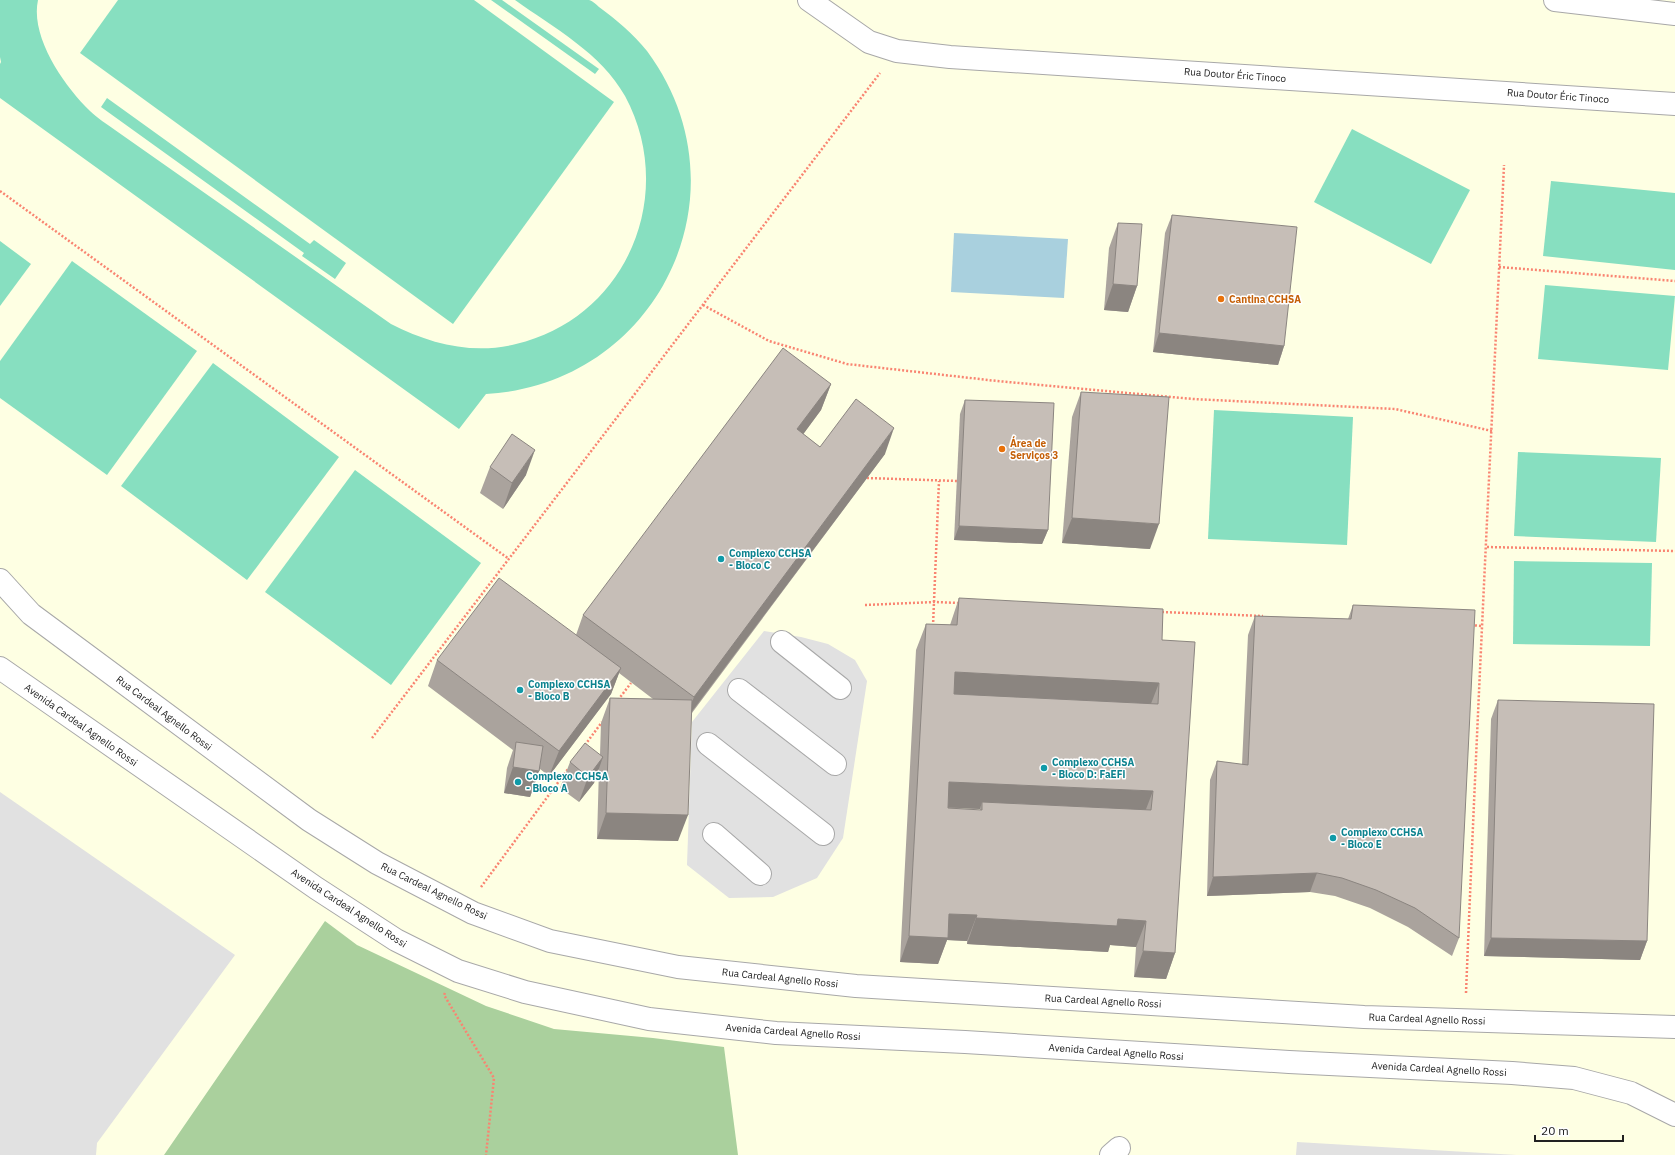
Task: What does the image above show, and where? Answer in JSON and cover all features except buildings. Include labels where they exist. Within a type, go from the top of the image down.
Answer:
[{"type":"street","name":"Rua Doutor Éric Tinoco","points":[[809,0],[869,42],[897,51],[950,57],[1675,104]]},
{"type":"street","points":[[1555,0],[1675,14]]},
{"type":"street","name":"Rua Cardeal Agnello Rossi","points":[[0,580],[31,614],[310,820],[377,863],[473,913],[550,941],[678,968],[870,987],[1356,1016],[1675,1027]]},
{"type":"street","points":[[782,642],[840,688]]},
{"type":"street","name":"Avenida Cardeal Agnello Rossi","points":[[0,668],[86,730],[396,940],[458,971],[525,992],[649,1019],[776,1033],[965,1042],[1289,1062],[1512,1073],[1574,1078],[1631,1093],[1675,1115]]},
{"type":"street","points":[[739,690],[835,764]]},
{"type":"street","points":[[708,744],[823,834]]},
{"type":"street","points":[[714,834],[760,874]]},
{"type":"path","points":[[372,738],[897,51]]},
{"type":"path","points":[[1464,1020],[1481,626],[1487,547],[1504,165]]},
{"type":"path","points":[[0,191],[509,559]]},
{"type":"path","points":[[1499,267],[1675,281]]},
{"type":"path","points":[[703,305],[769,341],[847,364],[997,381],[1193,399],[1395,409],[1492,431]]},
{"type":"path","points":[[867,478],[956,481]]},
{"type":"path","points":[[933,634],[939,481]]},
{"type":"path","points":[[1487,547],[1675,551]]},
{"type":"path","points":[[866,605],[934,602],[966,603]]},
{"type":"path","points":[[1156,612],[1267,617]]},
{"type":"path","points":[[1465,625],[1481,626]]},
{"type":"path","points":[[617,701],[631,683]]},
{"type":"path","points":[[580,751],[603,720]]},
{"type":"path","points":[[473,913],[482,885],[571,764]]},
{"type":"path","points":[[458,971],[444,995],[494,1078],[486,1155]]},
{"type":"shaded area","points":[[0,0],[1675,0],[1675,1155],[0,1155]]},
{"type":"shaded area","points":[[764,631],[801,637],[828,644],[855,660],[867,681],[843,838],[817,878],[773,897],[729,898],[687,865],[692,722]]},
{"type":"shaded area","points":[[0,792],[235,955],[97,1143],[96,1155],[0,1155]]},
{"type":"shaded area","points":[[1297,1142],[1517,1155],[1296,1155]]},
{"type":"green space","points":[[0,0],[38,0],[37,14],[39,29],[51,60],[60,75],[80,101],[102,121],[391,324],[436,342],[468,348],[484,348],[516,344],[555,330],[587,308],[613,280],[632,247],[643,211],[646,172],[640,134],[625,96],[615,81],[590,54],[561,31],[515,0],[589,0],[612,17],[647,51],[677,106],[690,162],[687,218],[670,271],[640,318],[599,356],[547,382],[486,394],[459,429],[0,98]]},
{"type":"green space","points":[[118,0],[474,0],[614,102],[453,324],[80,53]]},
{"type":"green space","points":[[491,0],[502,0],[599,69],[595,74]]},
{"type":"green space","points":[[107,98],[310,244],[314,240],[346,263],[335,279],[302,256],[304,253],[101,107]]},
{"type":"green space","points":[[1352,129],[1470,190],[1431,264],[1314,202]]},
{"type":"green space","points":[[1551,181],[1675,193],[1675,270],[1543,256]]},
{"type":"green space","points":[[0,241],[31,264],[0,306]]},
{"type":"green space","points":[[72,261],[197,351],[107,475],[0,398],[0,361]]},
{"type":"green space","points":[[1545,285],[1675,296],[1668,370],[1538,359]]},
{"type":"green space","points":[[213,363],[339,457],[247,580],[121,486]]},
{"type":"green space","points":[[1214,410],[1353,417],[1347,545],[1208,539]]},
{"type":"green space","points":[[1518,452],[1661,458],[1656,542],[1514,536]]},
{"type":"green space","points":[[355,470],[481,563],[391,685],[265,592]]},
{"type":"green space","points":[[1514,561],[1652,563],[1650,646],[1513,644]]},
{"type":"green space","points":[[325,921],[357,945],[486,1006],[554,1029],[653,1038],[724,1047],[738,1155],[164,1155]]},
{"type":"water","points":[[954,233],[1068,239],[1064,298],[951,292]]},
{"type":"place","name":"Cantina CCHSA","points":[[1221,299]]},
{"type":"place","name":"Área de Serviços 3","points":[[1002,449]]},
{"type":"place","name":"Complexo CCHSA - Bloco C","points":[[721,559]]},
{"type":"place","name":"Complexo CCHSA - Bloco B","points":[[520,690]]},
{"type":"place","name":"Complexo CCHSA - Bloco D: FaEFi","points":[[1044,768]]},
{"type":"place","name":"Complexo CCHSA - Bloco A","points":[[518,782]]},
{"type":"place","name":"Complexo CCHSA - Bloco E","points":[[1333,838]]}]
